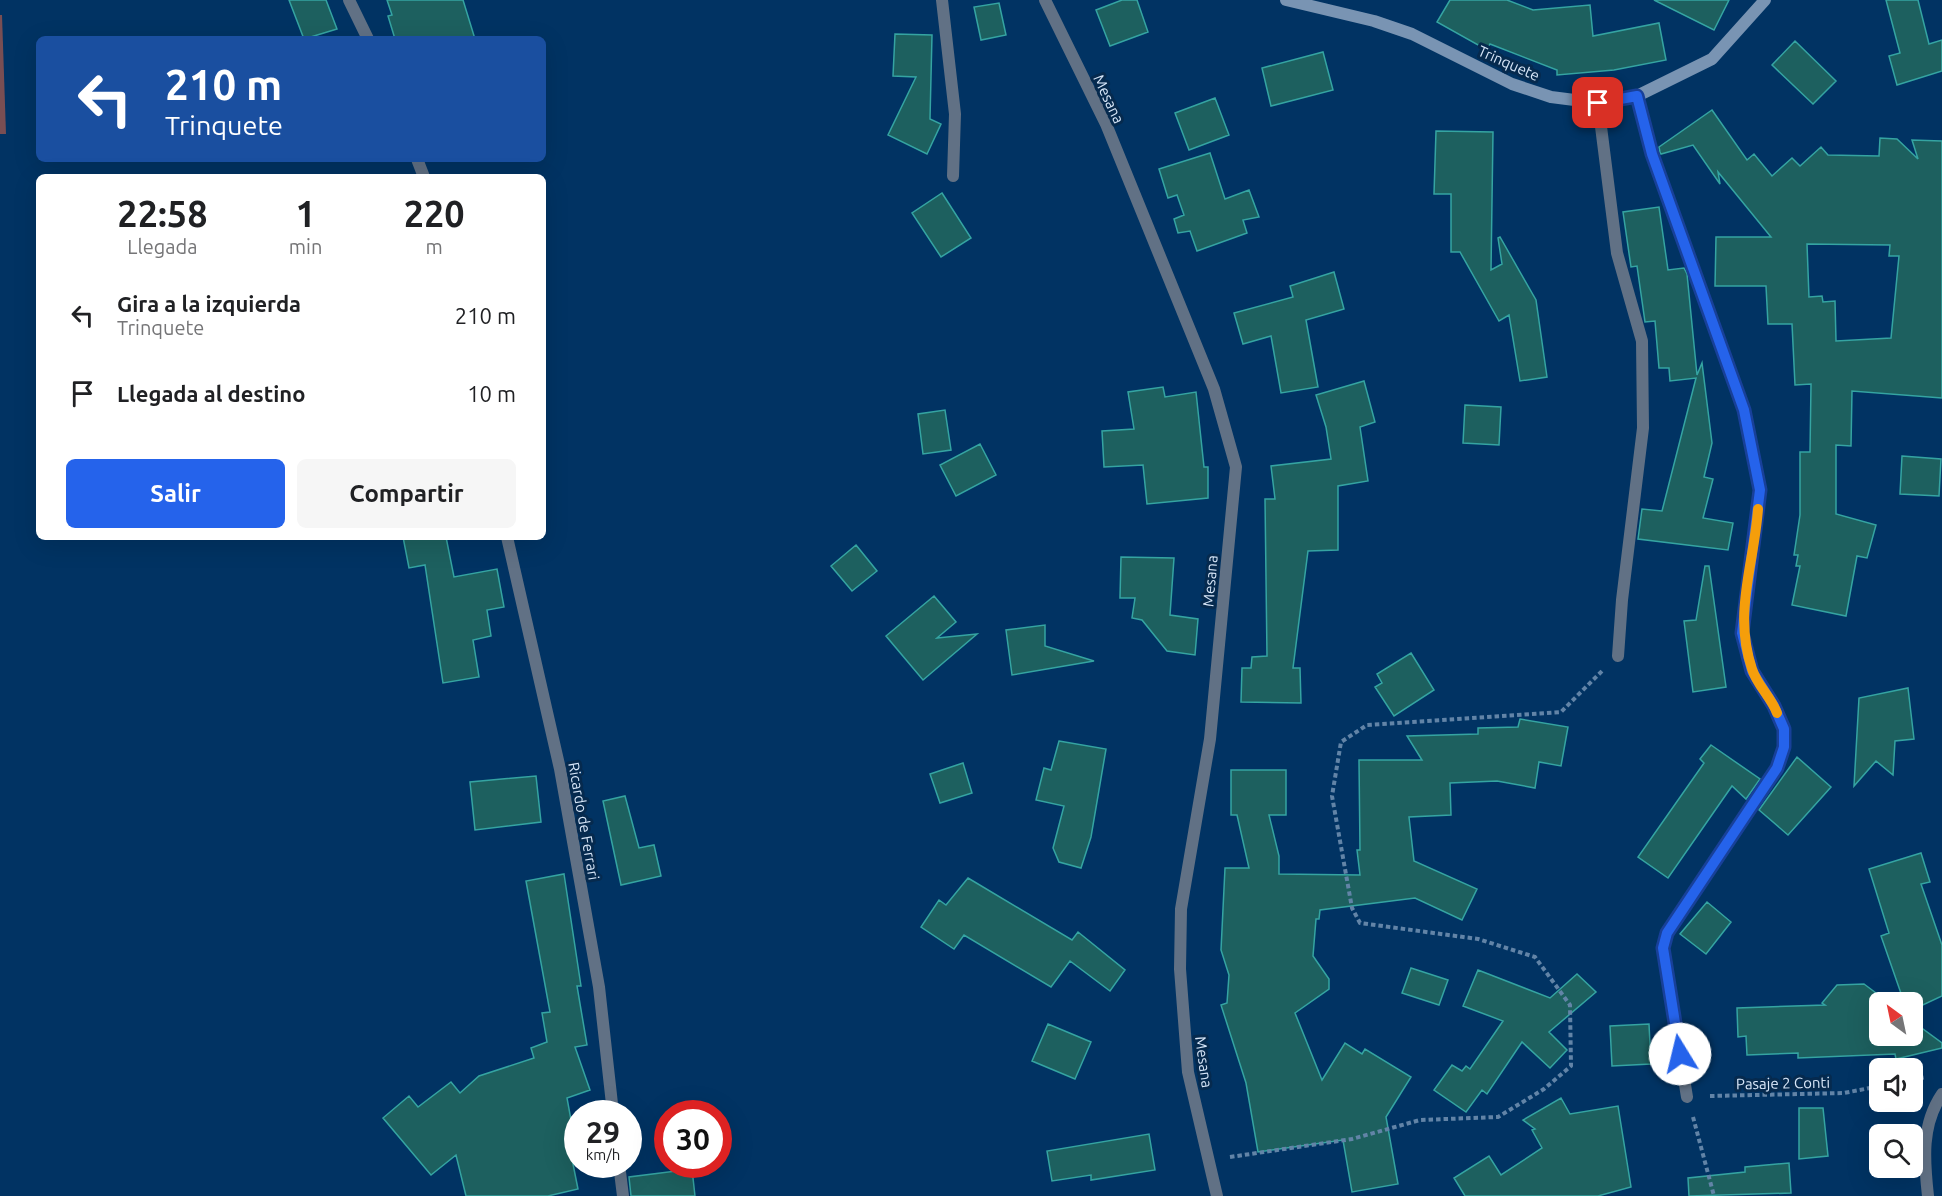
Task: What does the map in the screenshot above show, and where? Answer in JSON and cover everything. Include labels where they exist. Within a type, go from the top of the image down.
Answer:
[{"type":"street","points":[[349,0],[367,36]]},
{"type":"street","points":[[942,0],[955,114],[953,176]]},
{"type":"street","name":"Mesana","points":[[1045,0],[1106,124],[1214,388],[1236,467],[1210,739],[1181,909],[1180,969],[1188,1072],[1217,1196]]},
{"type":"street","name":"Trinquete","points":[[1286,0],[1374,21],[1412,34],[1522,87],[1551,97],[1598,103],[1637,96],[1712,59],[1765,0]]},
{"type":"street","points":[[1637,96],[1652,154],[1744,410],[1760,490],[1742,633],[1752,671],[1774,706],[1784,729],[1784,747],[1777,768],[1667,933],[1663,948],[1687,1097]]},
{"type":"street","points":[[1598,103],[1617,253],[1642,341],[1643,428],[1622,600],[1618,656]]},
{"type":"street","name":"Ricardo de Ferrari","points":[[508,540],[560,769],[599,987],[612,1100]]},
{"type":"street","points":[[1928,1196],[1924,1156],[1930,1111],[1942,1094]]},
{"type":"street","points":[[621,1178],[623,1196]]},
{"type":"path","points":[[1209,1160],[1353,1139],[1420,1120],[1498,1117],[1544,1089],[1571,1066],[1570,1005],[1535,957],[1478,939],[1360,923],[1352,908],[1332,796],[1341,742],[1367,725],[1561,712],[1618,656]]},
{"type":"path","name":"Pasaje 2 Conti","points":[[1687,1097],[1844,1093],[1869,1088]]},
{"type":"path","points":[[1687,1097],[1714,1196]]},
{"type":"shaded area","points":[[0,15],[2,15],[6,134],[0,134]]},
{"type":"building","points":[[289,0],[326,0],[337,29],[314,36],[303,36]]},
{"type":"building","points":[[387,0],[463,0],[474,36],[394,36],[388,16],[392,15]]},
{"type":"building","points":[[1122,0],[1137,0],[1148,32],[1110,46],[1096,10]]},
{"type":"building","points":[[1450,0],[1507,0],[1533,10],[1590,5],[1593,36],[1659,23],[1666,60],[1614,70],[1557,75],[1557,70],[1490,44],[1487,50],[1437,22]]},
{"type":"building","points":[[1654,0],[1729,0],[1714,30]]},
{"type":"building","points":[[1886,0],[1918,0],[1929,44],[1942,40],[1942,71],[1897,85],[1889,56],[1900,53]]},
{"type":"building","points":[[999,3],[1006,35],[981,40],[974,7]]},
{"type":"building","points":[[895,34],[932,35],[930,119],[941,124],[927,154],[888,135],[916,77],[893,76]]},
{"type":"building","points":[[1795,41],[1836,81],[1813,104],[1772,65]]},
{"type":"building","points":[[1323,52],[1333,90],[1271,106],[1262,68]]},
{"type":"building","points":[[1215,98],[1229,135],[1189,150],[1175,113]]},
{"type":"building","points":[[1712,110],[1747,160],[1754,154],[1772,176],[1792,158],[1800,166],[1821,147],[1828,155],[1879,156],[1880,138],[1897,139],[1918,159],[1912,140],[1942,141],[1942,398],[1852,391],[1851,446],[1836,445],[1836,514],[1876,525],[1867,558],[1857,556],[1846,616],[1792,605],[1800,566],[1796,566],[1798,555],[1794,555],[1800,515],[1800,452],[1810,452],[1811,384],[1795,385],[1792,324],[1768,324],[1766,286],[1715,286],[1716,237],[1771,237],[1718,172],[1720,184],[1693,145],[1661,154],[1659,147]],"holes":[[[1807,244],[1890,245],[1889,256],[1899,256],[1891,338],[1836,341],[1835,301],[1823,302],[1822,296],[1809,297]]]},
{"type":"building","points":[[1436,131],[1493,132],[1491,270],[1502,264],[1498,238],[1500,237],[1536,300],[1547,377],[1520,381],[1509,315],[1499,321],[1460,252],[1451,252],[1451,194],[1434,194]]},
{"type":"building","points":[[1210,153],[1225,199],[1249,190],[1259,217],[1243,220],[1247,233],[1197,251],[1190,231],[1178,233],[1174,219],[1184,215],[1177,195],[1168,198],[1159,169]]},
{"type":"building","points":[[942,193],[971,238],[941,257],[912,213]]},
{"type":"building","points":[[1659,207],[1668,270],[1684,268],[1687,274],[1697,375],[1702,363],[1712,443],[1704,477],[1713,479],[1703,518],[1733,523],[1728,550],[1638,539],[1642,509],[1662,511],[1696,378],[1670,381],[1669,368],[1659,368],[1655,321],[1645,322],[1637,266],[1631,267],[1623,212]]},
{"type":"building","points":[[1334,272],[1344,309],[1306,320],[1318,387],[1281,393],[1271,336],[1243,344],[1234,313],[1293,297],[1290,286]]},
{"type":"building","points":[[1364,381],[1375,422],[1360,427],[1368,481],[1338,486],[1338,550],[1308,551],[1293,668],[1300,668],[1301,703],[1241,702],[1242,668],[1251,668],[1252,657],[1267,656],[1265,499],[1275,499],[1271,466],[1331,459],[1326,427],[1316,395]]},
{"type":"building","points":[[1163,387],[1165,397],[1196,392],[1204,467],[1208,467],[1208,498],[1147,504],[1143,465],[1104,467],[1102,431],[1134,429],[1128,392]]},
{"type":"building","points":[[1465,405],[1501,407],[1499,445],[1463,443]]},
{"type":"building","points":[[945,410],[951,450],[923,454],[918,414]]},
{"type":"building","points":[[980,444],[996,475],[956,496],[940,465]]},
{"type":"building","points":[[1902,456],[1941,459],[1939,496],[1900,494]]},
{"type":"building","points":[[404,540],[447,540],[454,577],[497,569],[504,607],[487,610],[491,636],[473,640],[479,677],[443,683],[425,565],[409,568]]},
{"type":"building","points":[[856,545],[877,571],[852,591],[831,566]]},
{"type":"building","points":[[1121,557],[1174,558],[1170,615],[1198,619],[1195,655],[1167,651],[1142,620],[1132,618],[1135,598],[1120,598]]},
{"type":"building","points":[[1705,566],[1709,566],[1726,687],[1693,692],[1684,621],[1696,620]]},
{"type":"building","points":[[934,596],[956,622],[937,638],[977,634],[923,680],[886,636]]},
{"type":"building","points":[[1045,625],[1045,646],[1094,661],[1012,675],[1006,630]]},
{"type":"building","points":[[1411,653],[1434,690],[1394,716],[1375,687],[1382,683],[1377,674]]},
{"type":"building","points":[[1908,688],[1914,739],[1895,741],[1893,775],[1876,761],[1854,786],[1859,698]]},
{"type":"building","points":[[1520,719],[1568,727],[1561,766],[1539,762],[1535,788],[1497,781],[1450,783],[1451,815],[1409,817],[1414,861],[1477,889],[1462,920],[1415,898],[1320,910],[1319,919],[1316,919],[1313,956],[1329,979],[1329,989],[1295,1013],[1322,1080],[1345,1043],[1362,1054],[1365,1049],[1411,1077],[1386,1117],[1398,1184],[1352,1192],[1343,1140],[1258,1152],[1246,1083],[1221,1005],[1227,1003],[1229,975],[1221,950],[1225,868],[1249,868],[1237,815],[1231,815],[1231,770],[1286,770],[1286,815],[1269,815],[1279,856],[1279,874],[1360,875],[1357,850],[1360,850],[1359,760],[1422,760],[1407,736],[1478,734],[1478,728],[1518,727]]},
{"type":"building","points":[[1059,741],[1106,749],[1091,837],[1081,868],[1059,862],[1053,848],[1064,806],[1036,800],[1044,768],[1051,770]]},
{"type":"building","points":[[1711,745],[1760,779],[1746,799],[1732,786],[1668,878],[1638,857],[1704,763],[1700,759]]},
{"type":"building","points":[[1797,757],[1831,787],[1788,835],[1759,810]]},
{"type":"building","points":[[963,763],[972,793],[940,803],[930,774]]},
{"type":"building","points":[[536,776],[541,822],[475,830],[470,782]]},
{"type":"building","points":[[625,796],[639,848],[654,845],[661,876],[621,885],[603,801]]},
{"type":"building","points":[[1921,853],[1930,882],[1921,884],[1942,945],[1942,996],[1923,1005],[1923,992],[1901,992],[1881,936],[1889,933],[1869,869]]},
{"type":"building","points":[[564,874],[581,986],[577,986],[587,1045],[575,1047],[590,1090],[564,1100],[564,1178],[576,1178],[578,1189],[548,1196],[466,1196],[456,1155],[431,1175],[383,1118],[409,1096],[418,1107],[451,1082],[460,1093],[479,1076],[534,1058],[531,1048],[547,1042],[542,1013],[550,1012],[526,881]]},
{"type":"building","points":[[968,878],[1072,940],[1078,932],[1125,970],[1110,991],[1070,961],[1051,987],[964,935],[954,949],[921,927],[939,900],[946,905]]},
{"type":"building","points":[[1707,902],[1731,922],[1706,954],[1680,934]]},
{"type":"building","points":[[1411,968],[1448,980],[1439,1005],[1402,993]]},
{"type":"building","points":[[1478,970],[1550,998],[1577,974],[1596,992],[1549,1032],[1567,1050],[1550,1068],[1522,1042],[1487,1094],[1482,1090],[1466,1112],[1434,1090],[1452,1065],[1462,1071],[1466,1066],[1470,1069],[1503,1021],[1463,1006]]},
{"type":"building","points":[[1864,984],[1875,992],[1869,992],[1869,1046],[1923,1046],[1923,1029],[1942,1043],[1942,1048],[1900,1058],[1896,1058],[1895,1054],[1798,1058],[1798,1053],[1747,1055],[1746,1036],[1738,1037],[1737,1008],[1825,1005],[1822,1003],[1837,985]]},
{"type":"building","points":[[1048,1024],[1091,1042],[1075,1079],[1032,1061]]},
{"type":"building","points":[[1649,1024],[1651,1064],[1612,1066],[1610,1026]]},
{"type":"building","points":[[1561,1098],[1570,1114],[1618,1106],[1631,1187],[1598,1196],[1465,1196],[1454,1178],[1489,1156],[1501,1175],[1542,1148],[1532,1130],[1535,1129],[1523,1120]]},
{"type":"building","points":[[1799,1108],[1823,1108],[1828,1156],[1799,1159]]},
{"type":"building","points":[[1149,1134],[1155,1170],[1091,1180],[1091,1175],[1052,1181],[1047,1151]]},
{"type":"building","points":[[1789,1163],[1791,1193],[1689,1196],[1688,1178],[1745,1172],[1745,1167]]},
{"type":"building","points":[[654,1174],[654,1178],[693,1178],[695,1196],[631,1196],[629,1178],[642,1178],[642,1175]]},
{"type":"slow traffic","points":[[1758,509],[1745,594],[1742,633],[1752,671],[1777,713]]},
{"type":"route","points":[[1598,103],[1637,96],[1652,154],[1744,410],[1760,490],[1757,524],[1745,594],[1742,633],[1752,671],[1774,706],[1784,729],[1784,747],[1777,768],[1667,933],[1663,948],[1680,1054]]}]
